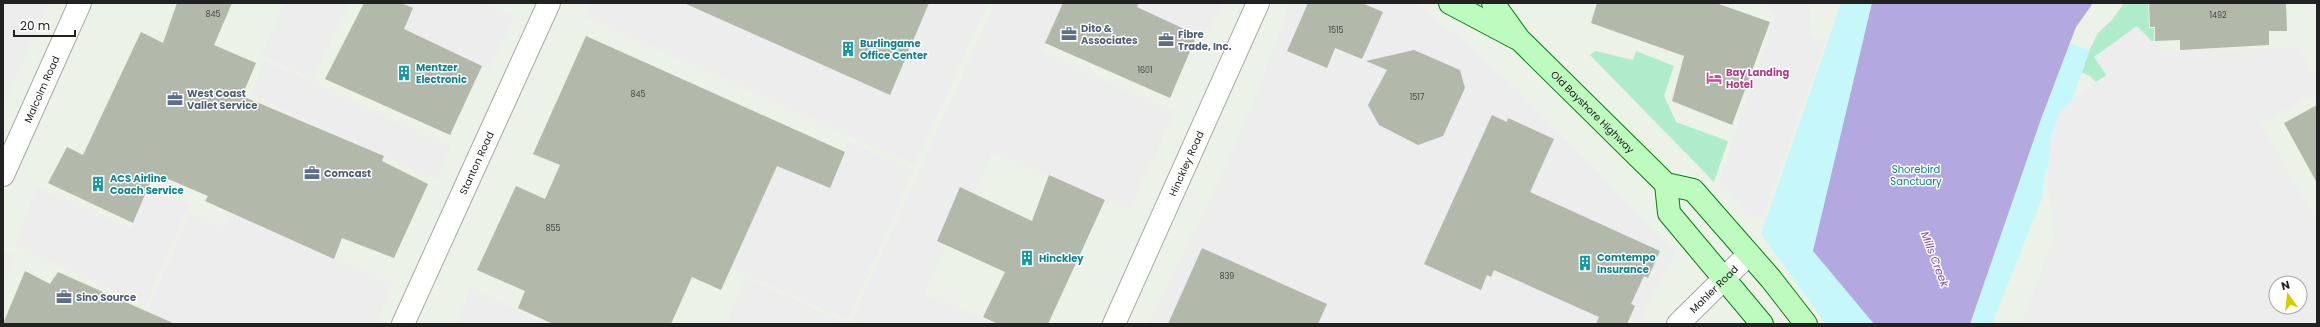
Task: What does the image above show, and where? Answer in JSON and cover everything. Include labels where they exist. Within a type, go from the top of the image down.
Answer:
[{"type":"main road","name":"Old Bayshore Highway","points":[[1450,3],[1519,39]]},
{"type":"main road","name":"Old Bayshore Highway","points":[[1493,3],[1519,39],[1666,184]]},
{"type":"main road","points":[[1762,324],[1669,213],[1666,184],[1693,190],[1749,254],[1806,324]]},
{"type":"street","name":"Malcolm Road","points":[[3,175],[80,3]]},
{"type":"street","name":"Stanton Road","points":[[404,324],[550,3]]},
{"type":"street","name":"Hinckley Road","points":[[1114,324],[1258,3]]},
{"type":"street","name":"Mahler Road","points":[[1678,324],[1749,254]]},
{"type":"green space","name":"Shorebird Sanctuary","points":[[1841,3],[1936,3],[2090,50],[2043,180],[2043,196],[1992,324],[1826,324],[1761,234]]},
{"type":"green space","points":[[2124,3],[2148,3],[2149,28],[2154,28],[2154,41],[2150,41],[2137,27],[2107,75],[2096,82],[2090,76],[2079,71],[2098,33],[2112,20]]},
{"type":"green space","points":[[1596,51],[1633,60],[1636,51],[1674,66],[1664,96],[1676,122],[1728,141],[1714,182],[1590,55]]},
{"type":"shaded area","points":[[3,3],[49,3],[3,105]]},
{"type":"shaded area","points":[[285,3],[349,3],[313,79],[261,56]]},
{"type":"shaded area","points":[[401,3],[480,3],[514,17],[489,69],[404,29],[413,8]]},
{"type":"shaded area","points":[[591,3],[684,3],[890,95],[929,3],[988,3],[915,165],[585,16]]},
{"type":"shaded area","points":[[995,3],[1063,3],[1041,52],[1175,112],[1130,208],[1105,200],[992,152],[974,194],[937,241],[947,245],[924,294],[998,324],[862,324],[852,319]]},
{"type":"shaded area","points":[[1139,3],[1223,3],[1206,39],[1137,7]]},
{"type":"shaded area","points":[[1290,3],[1415,3],[1464,41],[1517,89],[1676,251],[1639,324],[1148,324],[1220,178],[1258,90]]},
{"type":"shaded area","points":[[1764,3],[1809,3],[1811,36],[1826,41],[1762,219],[1743,212],[1731,192],[1718,185],[1775,14]]},
{"type":"shaded area","points":[[2137,26],[2161,51],[2298,48],[2317,80],[2317,92],[2261,124],[2317,222],[2317,324],[2022,324],[2054,236],[2047,179],[2051,136],[2061,110],[2096,82],[2107,76],[2094,57]]},
{"type":"shaded area","points":[[264,60],[451,147],[437,179],[251,96]]},
{"type":"shaded area","points":[[848,141],[914,171],[848,320],[730,268],[777,166],[829,188]]},
{"type":"shaded area","points":[[149,185],[190,204],[146,305],[14,245],[37,187],[131,228]]},
{"type":"shaded area","points":[[230,212],[393,285],[375,324],[175,324],[147,311],[189,213],[223,228]]},
{"type":"shaded area","points":[[3,251],[16,256],[3,285]]},
{"type":"shaded area","points":[[746,277],[847,324],[726,324]]},
{"type":"shaded area","points":[[471,289],[548,324],[455,324]]},
{"type":"water","name":"Shorebird Sanctuary","points":[[1872,3],[2093,3],[2076,27],[2041,119],[1970,324],[1874,324],[1813,251]]},
{"type":"building","points":[[177,3],[232,3],[214,45],[256,63],[242,96],[384,156],[382,161],[428,184],[394,258],[342,238],[334,259],[205,201],[208,196],[154,173],[133,223],[48,183],[67,147],[83,155],[141,32],[163,43]]},
{"type":"building","name":"Mentzer Electronic","points":[[364,3],[401,3],[413,8],[404,29],[482,66],[450,135],[325,79]]},
{"type":"building","name":"Burlingame Office Center","points":[[684,3],[929,3],[890,95]]},
{"type":"building","points":[[1063,3],[1139,3],[1137,7],[1197,35],[1170,98],[1045,43]]},
{"type":"building","points":[[1308,3],[1362,3],[1383,12],[1362,59],[1335,48],[1327,68],[1287,51]]},
{"type":"building","name":"Bay Landing Hotel","points":[[1597,3],[1716,3],[1770,22],[1732,125],[1672,101],[1684,56],[1591,23]]},
{"type":"building","points":[[2149,3],[2286,3],[2287,31],[2269,31],[2269,45],[2180,50],[2180,40],[2155,41],[2155,27],[2150,27]]},
{"type":"building","points":[[586,36],[845,152],[830,188],[777,166],[721,290],[692,277],[671,324],[553,324],[518,308],[525,291],[477,270],[516,186],[545,199],[560,165],[533,154]]},
{"type":"building","points":[[1414,50],[1460,70],[1465,88],[1443,136],[1418,145],[1379,125],[1368,105],[1387,70],[1366,61]]},
{"type":"building","points":[[2317,105],[2317,183],[2284,123]]},
{"type":"building","points":[[1492,115],[1507,122],[1508,118],[1554,139],[1530,192],[1660,251],[1648,278],[1644,276],[1631,304],[1635,306],[1627,324],[1596,324],[1599,317],[1494,270],[1491,277],[1487,275],[1481,290],[1424,264]]},
{"type":"building","name":"Hinckley","points":[[1049,175],[1105,200],[1048,324],[998,324],[983,317],[1005,272],[937,241],[960,187],[1032,221]]},
{"type":"building","points":[[1202,248],[1327,304],[1318,324],[1168,324]]},
{"type":"building","name":"Sino Source","points":[[25,271],[50,284],[58,272],[175,324],[3,324]]},
{"type":"place","name":"Dito & Associates","points":[[1069,34]]},
{"type":"place","name":"Fibre Trade, Inc.","points":[[1166,40]]},
{"type":"place","name":"Burlingame Office Center","points":[[848,49]]},
{"type":"place","name":"Mentzer Electronic","points":[[404,73]]},
{"type":"place","name":"Bay Landing Hotel","points":[[1714,78]]},
{"type":"place","name":"West Coast Vallet Service","points":[[175,99]]},
{"type":"place","name":"Comcast","points":[[312,173]]},
{"type":"place","name":"ACS Airline Coach Service","points":[[98,184]]},
{"type":"place","name":"Hinckley","points":[[1027,258]]},
{"type":"place","name":"Comtempo Insurance","points":[[1585,263]]},
{"type":"place","name":"Sino Source","points":[[64,297]]},
{"type":"water label","name":"Mills Creek","points":[[1935,259]]}]
